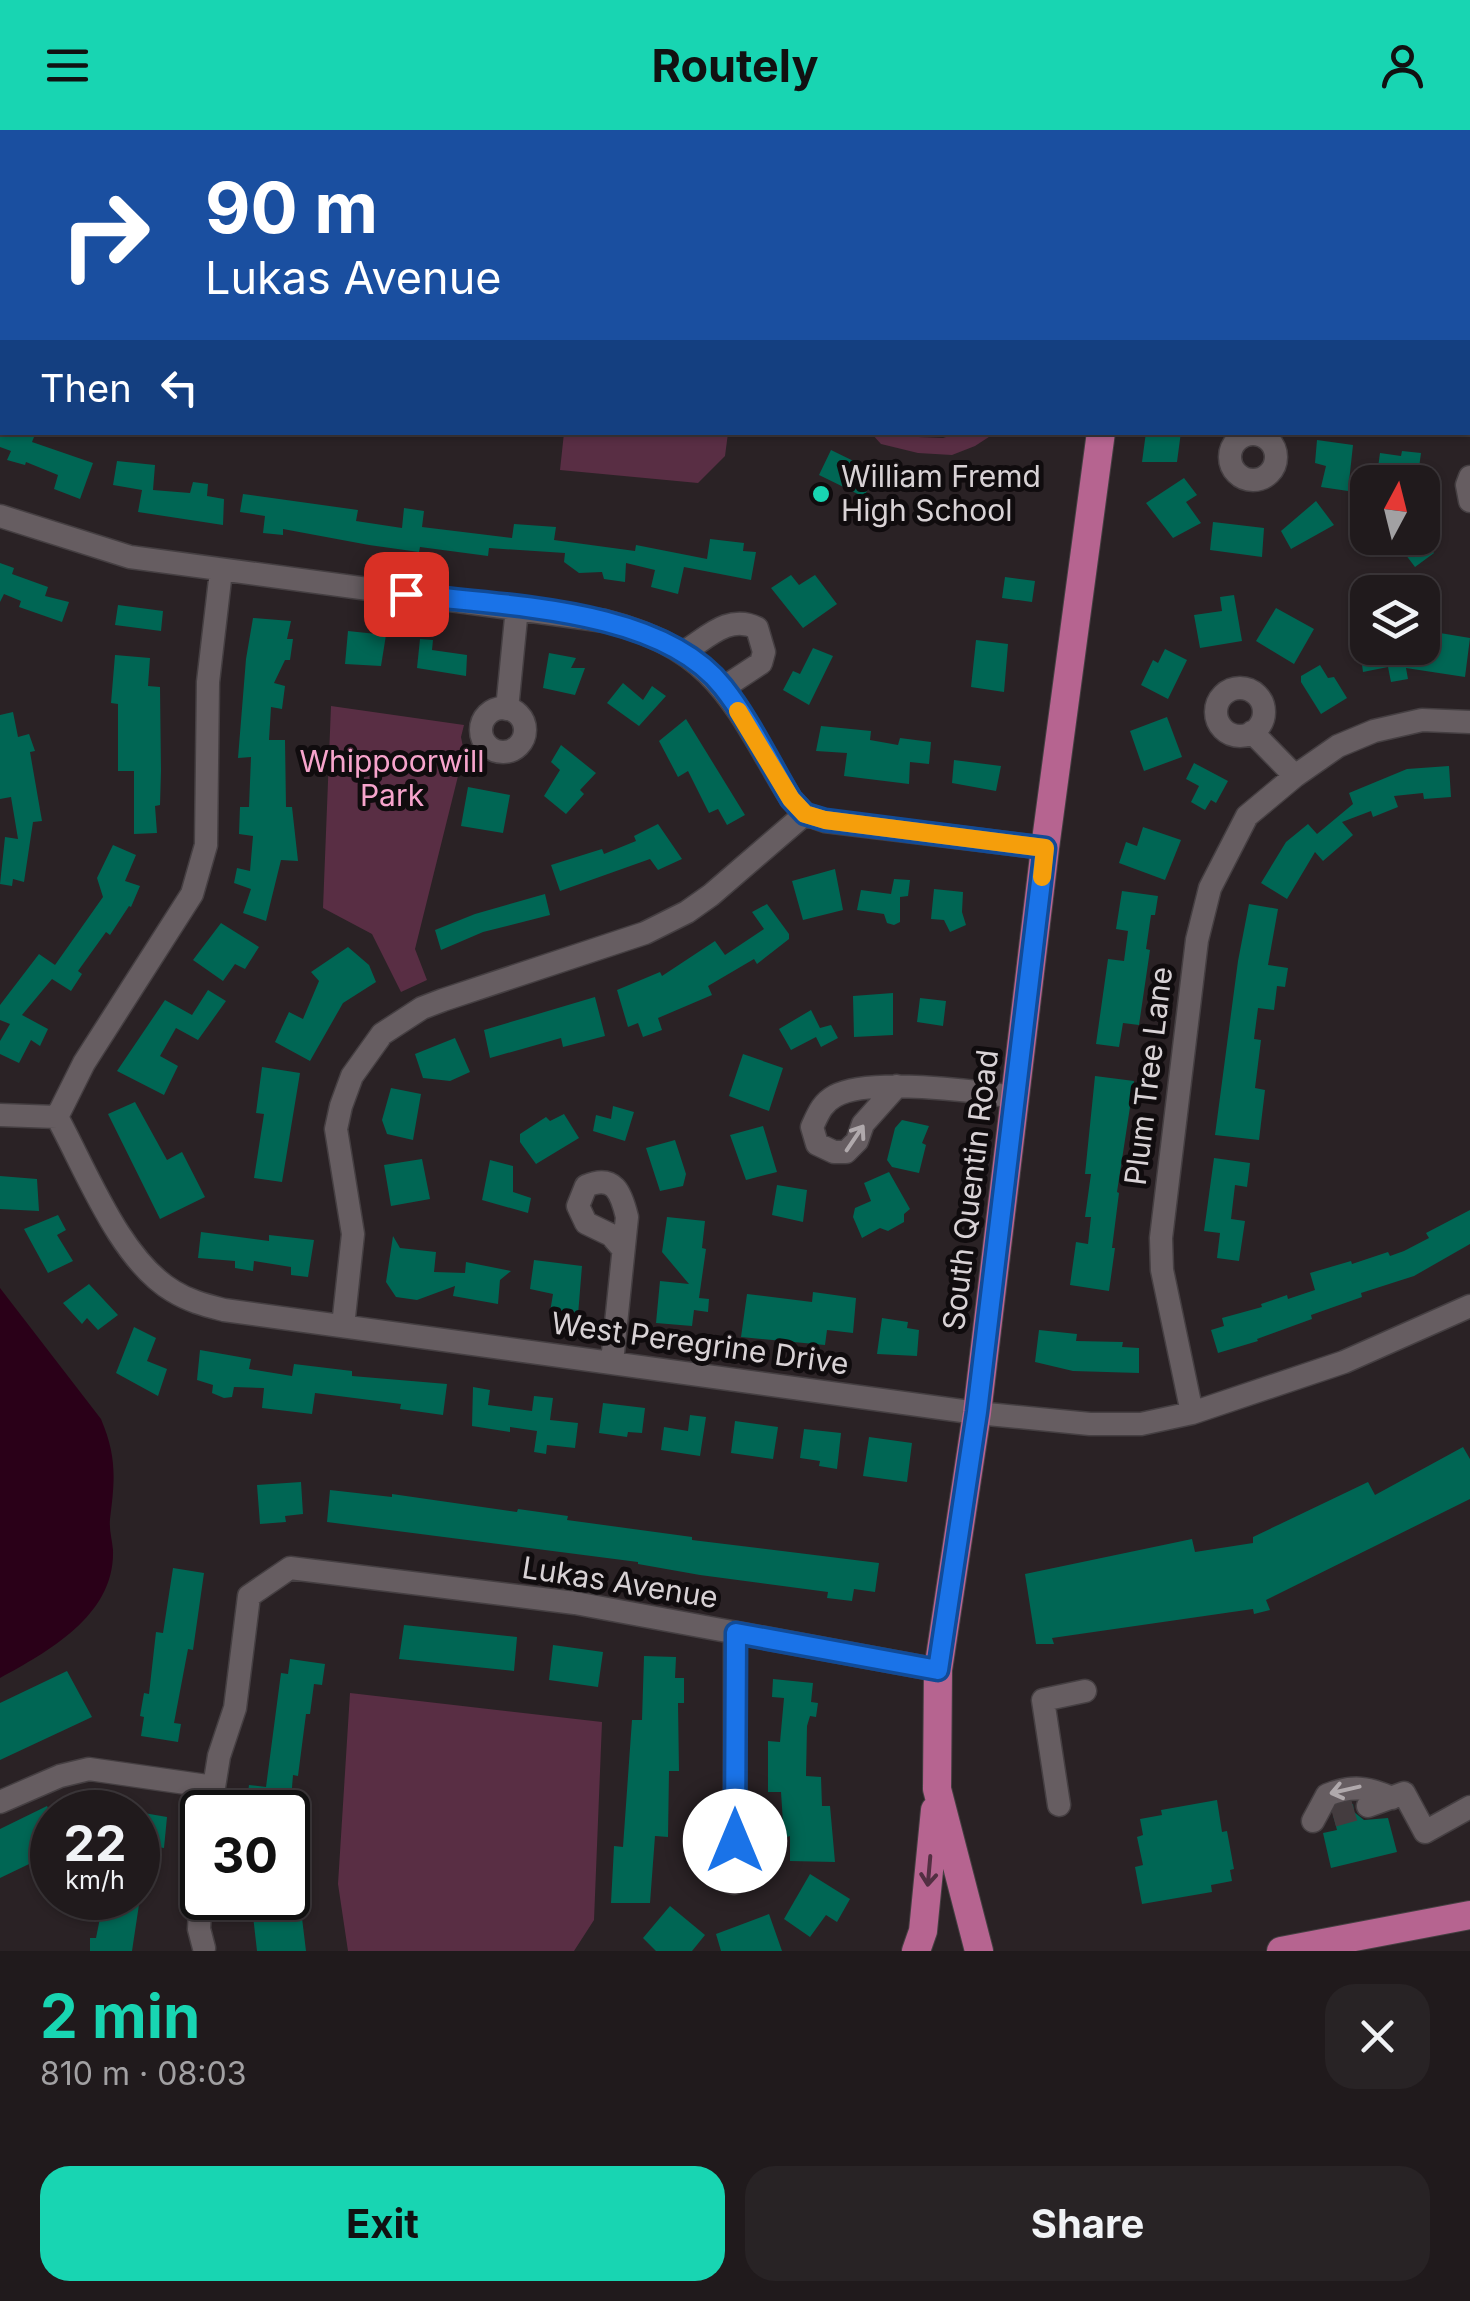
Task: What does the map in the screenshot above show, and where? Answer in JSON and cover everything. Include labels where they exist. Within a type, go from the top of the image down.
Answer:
[{"type":"main road","name":"South Quentin Road","points":[[979,1951],[936,1789],[938,1670],[977,1412],[1045,848],[1101,435]]},
{"type":"main road","points":[[916,1951],[923,1931],[936,1789]]},
{"type":"main road","points":[[1281,1951],[1470,1915]]},
{"type":"street","points":[[1470,478],[1470,501]]},
{"type":"street","points":[[0,516],[130,557],[517,608],[617,624],[650,634],[684,652],[723,688],[791,799],[805,814],[825,820],[1045,848]]},
{"type":"street","points":[[0,1115],[57,1118],[84,1063],[173,927],[196,884],[206,845],[208,682],[221,571]]},
{"type":"street","points":[[506,708],[517,608]]},
{"type":"street","points":[[684,652],[731,622],[757,628],[764,652],[761,663],[723,688]]},
{"type":"street","name":"Plum Tree Lane","points":[[1192,1413],[1162,1270],[1160,1238],[1197,940],[1210,888],[1248,816],[1294,776],[1338,746],[1422,720],[1470,722]]},
{"type":"street","points":[[1252,732],[1294,776]]},
{"type":"street","points":[[342,1326],[353,1234],[336,1129],[352,1076],[382,1034],[422,1008],[645,933],[687,912],[805,814]]},
{"type":"street","points":[[896,1086],[1014,1097]]},
{"type":"street","name":"West Peregrine Drive","points":[[57,1118],[123,1239],[168,1289],[193,1302],[224,1310],[977,1412],[1090,1424],[1141,1424],[1192,1413],[1344,1362],[1470,1306]]},
{"type":"street","points":[[612,1362],[623,1249]]},
{"type":"street","name":"Lukas Avenue","points":[[214,1787],[234,1708],[249,1596],[290,1568],[576,1603],[938,1670]]},
{"type":"street","points":[[735,1841],[736,1633]]},
{"type":"street","points":[[1058,1805],[1043,1700],[1084,1691]]},
{"type":"street","points":[[0,1802],[60,1776],[90,1769],[214,1787],[214,1790]]},
{"type":"street","points":[[1316,1820],[1326,1795],[1362,1786],[1398,1795],[1425,1832],[1470,1806]]},
{"type":"street","points":[[1368,1806],[1398,1795]]},
{"type":"street","points":[[199,1920],[205,1950]]},
{"type":"green space","points":[[564,435],[728,435],[725,456],[698,483],[560,470]]},
{"type":"green space","points":[[873,435],[992,435],[952,455],[918,453],[881,444]]},
{"type":"green space","name":"Whippoorwill Park","points":[[331,706],[464,725],[464,752],[415,949],[427,980],[401,992],[372,934],[323,908]]},
{"type":"green space","points":[[350,1693],[602,1722],[594,1920],[574,1951],[348,1951],[338,1884]]},
{"type":"shaded area","points":[[0,1288],[101,1419],[110,1445],[114,1480],[111,1573],[103,1594],[91,1612],[58,1643],[0,1678]]},
{"type":"building","points":[[0,435],[35,435],[32,442],[93,463],[80,499],[54,489],[58,475],[26,462],[25,465],[7,460],[11,451],[0,447]]},
{"type":"building","points":[[1146,435],[1181,435],[1177,462],[1142,462]]},
{"type":"building","points":[[1317,440],[1353,445],[1348,491],[1321,487],[1326,466],[1315,463]]},
{"type":"building","points":[[831,450],[876,472],[864,497],[819,475]]},
{"type":"building","points":[[1402,451],[1421,453],[1419,465],[1378,465],[1380,453],[1401,456]]},
{"type":"building","points":[[117,461],[155,465],[153,490],[190,493],[193,482],[208,484],[207,496],[224,499],[223,525],[138,512],[142,490],[113,485]]},
{"type":"building","points":[[1184,478],[1197,495],[1186,502],[1201,523],[1173,538],[1146,503]]},
{"type":"building","points":[[243,494],[358,510],[356,521],[402,528],[404,508],[424,511],[422,527],[512,538],[514,524],[556,527],[554,540],[635,551],[636,545],[707,559],[710,539],[744,543],[743,551],[756,552],[751,580],[684,567],[678,594],[651,587],[655,570],[626,563],[625,582],[604,579],[602,572],[579,573],[564,562],[565,553],[489,548],[488,556],[420,547],[419,552],[283,529],[283,535],[263,533],[265,516],[240,512]]},
{"type":"building","points":[[1316,501],[1334,525],[1291,549],[1281,531]]},
{"type":"building","points":[[1213,522],[1264,528],[1262,557],[1210,550]]},
{"type":"building","points":[[1406,555],[1431,555],[1415,567]]},
{"type":"building","points":[[0,563],[14,568],[12,574],[48,587],[45,596],[69,602],[62,622],[19,607],[21,601],[4,594],[0,602]]},
{"type":"building","points":[[791,575],[799,585],[815,575],[837,604],[803,628],[771,588]]},
{"type":"building","points":[[1005,577],[1035,581],[1032,602],[1002,598]]},
{"type":"building","points":[[1234,595],[1242,641],[1200,648],[1194,615],[1222,611],[1220,597]]},
{"type":"building","points":[[118,605],[163,611],[161,631],[115,625]]},
{"type":"building","points":[[1276,608],[1314,629],[1294,664],[1256,641]]},
{"type":"building","points":[[253,618],[291,621],[287,639],[293,639],[290,660],[285,660],[274,683],[285,686],[282,709],[271,707],[269,740],[285,740],[286,807],[292,807],[298,861],[281,860],[266,921],[243,913],[251,889],[234,883],[237,868],[250,871],[253,836],[239,834],[240,807],[249,807],[251,757],[238,758]]},
{"type":"building","points":[[348,631],[386,635],[381,666],[345,664]]},
{"type":"building","points":[[1440,633],[1470,638],[1465,677],[1406,668],[1408,679],[1391,682],[1388,667],[1363,672],[1362,665],[1440,665]]},
{"type":"building","points":[[420,639],[433,640],[432,650],[467,655],[466,676],[417,668]]},
{"type":"building","points":[[976,640],[1008,644],[1004,692],[971,687]]},
{"type":"building","points":[[813,648],[833,656],[809,705],[783,690],[793,671],[800,674]]},
{"type":"building","points":[[1165,649],[1187,660],[1168,699],[1141,685],[1153,660],[1158,663]]},
{"type":"building","points":[[549,653],[576,658],[571,668],[585,668],[575,695],[543,688]]},
{"type":"building","points":[[115,655],[150,658],[148,686],[160,687],[157,833],[134,834],[134,771],[118,771],[118,704],[111,703]]},
{"type":"building","points":[[1320,665],[1328,678],[1334,677],[1347,698],[1321,714],[1301,682],[1301,676]]},
{"type":"building","points":[[623,683],[643,700],[652,686],[666,696],[639,726],[607,703]]},
{"type":"building","points":[[13,712],[18,737],[29,734],[35,751],[30,752],[42,821],[33,822],[24,882],[13,879],[12,886],[0,884],[5,837],[18,839],[11,797],[0,799],[0,715]]},
{"type":"building","points":[[1167,717],[1182,757],[1144,771],[1130,731]]},
{"type":"building","points":[[686,719],[745,815],[727,825],[718,809],[709,813],[688,771],[678,777],[659,741]]},
{"type":"building","points":[[821,726],[871,731],[870,740],[898,745],[900,738],[931,742],[929,764],[910,762],[909,784],[844,776],[847,753],[816,751]]},
{"type":"building","points":[[561,745],[596,773],[566,814],[544,796],[560,770],[551,762]]},
{"type":"building","points":[[954,760],[1001,766],[996,791],[952,783]]},
{"type":"building","points":[[1194,763],[1228,781],[1216,803],[1211,800],[1205,810],[1191,802],[1199,786],[1186,779]]},
{"type":"building","points":[[1449,766],[1451,797],[1424,799],[1423,793],[1394,796],[1398,807],[1373,817],[1371,811],[1342,822],[1353,835],[1323,861],[1315,852],[1287,899],[1261,883],[1286,842],[1308,824],[1317,834],[1353,804],[1349,793],[1407,769]]},
{"type":"building","points":[[468,787],[510,795],[503,833],[461,826]]},
{"type":"building","points":[[658,824],[682,859],[658,870],[650,859],[560,891],[551,865],[602,849],[604,854],[636,841],[634,836]]},
{"type":"building","points":[[1143,827],[1181,840],[1165,880],[1119,863],[1126,842],[1137,846]]},
{"type":"building","points":[[113,845],[136,855],[125,881],[140,886],[131,907],[110,935],[106,932],[78,971],[82,974],[71,991],[52,979],[22,1015],[48,1029],[40,1046],[31,1040],[19,1063],[0,1054],[0,1041],[10,1024],[0,1020],[0,1005],[39,954],[55,965],[103,897],[97,878]]},
{"type":"building","points":[[835,869],[843,910],[803,920],[792,881]]},
{"type":"building","points":[[894,879],[910,880],[908,896],[900,897],[900,922],[894,925],[887,923],[884,914],[857,910],[861,890],[891,894]]},
{"type":"building","points":[[934,889],[963,892],[966,925],[950,932],[944,920],[931,919]]},
{"type":"building","points":[[1122,891],[1158,896],[1155,915],[1151,915],[1139,1025],[1123,1023],[1119,1047],[1096,1044],[1108,959],[1124,961],[1128,931],[1116,929]]},
{"type":"building","points":[[545,894],[550,915],[483,932],[441,950],[435,930]]},
{"type":"building","points":[[767,904],[789,939],[757,964],[754,959],[708,986],[712,995],[658,1018],[662,1030],[643,1037],[638,1023],[628,1027],[617,990],[660,972],[662,976],[715,941],[725,955],[764,929],[752,912]]},
{"type":"building","points":[[1249,904],[1278,909],[1268,965],[1288,968],[1285,987],[1277,986],[1274,1010],[1258,1008],[1254,1039],[1261,1040],[1255,1088],[1265,1090],[1259,1140],[1215,1135]]},
{"type":"building","points":[[221,923],[259,947],[245,969],[235,964],[223,981],[193,960]]},
{"type":"building","points":[[348,947],[369,965],[376,982],[343,1003],[310,1061],[275,1042],[289,1012],[303,1019],[319,981],[311,972]]},
{"type":"building","points":[[208,990],[226,1001],[198,1040],[176,1028],[160,1056],[178,1066],[164,1095],[117,1071],[165,1000],[192,1015]]},
{"type":"building","points":[[893,993],[893,1035],[854,1037],[853,996]]},
{"type":"building","points":[[595,997],[605,1036],[563,1047],[561,1038],[490,1058],[484,1030]]},
{"type":"building","points":[[920,998],[946,1001],[943,1026],[917,1022]]},
{"type":"building","points":[[811,1010],[820,1028],[831,1025],[838,1038],[821,1047],[816,1037],[791,1050],[779,1029]]},
{"type":"building","points":[[455,1038],[470,1072],[450,1081],[423,1078],[415,1054]]},
{"type":"building","points":[[743,1054],[783,1068],[769,1111],[729,1096]]},
{"type":"building","points":[[262,1067],[300,1073],[282,1182],[254,1178],[264,1114],[256,1113]]},
{"type":"building","points":[[1095,1076],[1134,1081],[1117,1192],[1109,1291],[1070,1285],[1076,1242],[1088,1244],[1091,1217],[1085,1217],[1091,1174],[1085,1174]]},
{"type":"building","points":[[391,1088],[421,1094],[413,1140],[387,1134],[382,1120]]},
{"type":"building","points":[[135,1102],[167,1160],[182,1152],[205,1197],[160,1219],[108,1114]]},
{"type":"building","points":[[613,1106],[634,1112],[625,1141],[593,1131],[596,1115],[611,1119]]},
{"type":"building","points":[[564,1114],[579,1138],[536,1164],[520,1142],[520,1134],[546,1117],[550,1121]]},
{"type":"building","points":[[902,1120],[929,1126],[922,1143],[926,1145],[919,1173],[892,1167],[887,1160],[895,1128]]},
{"type":"building","points":[[763,1126],[777,1172],[746,1180],[730,1135]]},
{"type":"building","points":[[675,1140],[686,1174],[683,1186],[660,1191],[646,1148]]},
{"type":"building","points":[[1214,1158],[1250,1163],[1247,1187],[1235,1185],[1231,1219],[1245,1221],[1239,1261],[1217,1258],[1220,1233],[1204,1231]]},
{"type":"building","points":[[422,1159],[430,1199],[391,1206],[384,1165]]},
{"type":"building","points":[[490,1160],[513,1166],[513,1192],[531,1198],[528,1213],[482,1200]]},
{"type":"building","points":[[889,1172],[910,1209],[904,1214],[904,1222],[862,1238],[853,1217],[855,1208],[871,1201],[864,1183]]},
{"type":"building","points":[[0,1176],[37,1179],[39,1211],[0,1209]]},
{"type":"building","points":[[777,1185],[807,1190],[803,1222],[772,1215]]},
{"type":"building","points":[[1470,1210],[1470,1244],[1414,1276],[1361,1293],[1362,1297],[1311,1315],[1312,1319],[1218,1353],[1211,1330],[1224,1326],[1222,1318],[1287,1295],[1288,1299],[1315,1290],[1310,1273],[1404,1251],[1429,1238],[1426,1233]]},
{"type":"building","points":[[58,1215],[66,1230],[57,1235],[73,1261],[48,1273],[24,1229]]},
{"type":"building","points":[[667,1217],[705,1221],[702,1248],[706,1249],[699,1298],[709,1299],[708,1312],[694,1310],[692,1326],[656,1323],[660,1281],[689,1284],[662,1252]]},
{"type":"building","points":[[201,1232],[269,1241],[269,1235],[314,1240],[308,1277],[291,1275],[291,1267],[254,1261],[253,1271],[235,1268],[235,1261],[198,1258]]},
{"type":"building","points":[[393,1236],[400,1248],[436,1252],[434,1272],[465,1273],[466,1262],[511,1271],[500,1280],[498,1304],[453,1296],[455,1286],[417,1300],[396,1297],[386,1282]]},
{"type":"building","points":[[534,1260],[582,1266],[578,1315],[550,1312],[553,1294],[530,1289]]},
{"type":"building","points":[[89,1284],[118,1315],[98,1330],[87,1318],[82,1324],[63,1303]]},
{"type":"building","points":[[813,1292],[856,1298],[853,1333],[827,1330],[825,1345],[741,1337],[747,1294],[812,1302]]},
{"type":"building","points":[[882,1318],[908,1322],[907,1328],[919,1330],[917,1356],[877,1354]]},
{"type":"building","points":[[134,1327],[156,1338],[147,1361],[167,1369],[158,1396],[116,1373]]},
{"type":"building","points":[[1039,1330],[1077,1334],[1076,1341],[1123,1342],[1122,1347],[1139,1348],[1139,1373],[1073,1371],[1035,1362]]},
{"type":"building","points":[[200,1350],[251,1359],[249,1369],[292,1376],[294,1364],[352,1371],[352,1376],[447,1384],[443,1415],[400,1409],[401,1404],[315,1393],[312,1414],[262,1408],[264,1388],[234,1387],[232,1397],[224,1398],[212,1393],[213,1385],[197,1380]]},
{"type":"building","points":[[473,1387],[490,1390],[488,1405],[532,1411],[534,1396],[553,1398],[550,1420],[578,1423],[575,1448],[547,1445],[546,1454],[534,1452],[537,1431],[510,1427],[510,1432],[472,1426]]},
{"type":"building","points":[[603,1403],[645,1408],[642,1433],[628,1432],[627,1437],[599,1433]]},
{"type":"building","points":[[690,1415],[706,1417],[700,1456],[661,1450],[664,1427],[688,1431]]},
{"type":"building","points":[[735,1421],[778,1427],[773,1459],[731,1453]]},
{"type":"building","points":[[804,1429],[841,1433],[837,1469],[800,1458]]},
{"type":"building","points":[[869,1437],[912,1443],[907,1482],[863,1476]]},
{"type":"building","points":[[1463,1447],[1470,1459],[1470,1499],[1266,1600],[1270,1610],[1254,1614],[1253,1609],[1052,1638],[1054,1644],[1036,1644],[1025,1574],[1192,1539],[1195,1552],[1253,1543],[1253,1537],[1368,1482],[1375,1495]]},
{"type":"building","points":[[301,1482],[303,1514],[285,1516],[286,1522],[260,1524],[257,1485]]},
{"type":"building","points":[[330,1490],[392,1494],[517,1512],[518,1509],[692,1540],[879,1563],[875,1592],[854,1589],[852,1601],[827,1598],[828,1592],[700,1575],[638,1562],[327,1522]]},
{"type":"building","points":[[173,1568],[204,1573],[193,1650],[188,1649],[174,1723],[181,1724],[178,1742],[141,1736],[144,1717],[140,1716],[144,1693],[149,1694],[156,1632],[163,1633]]},
{"type":"building","points":[[404,1625],[517,1637],[514,1671],[399,1659]]},
{"type":"building","points":[[553,1645],[603,1652],[598,1687],[549,1680]]},
{"type":"building","points":[[644,1656],[676,1657],[675,1678],[684,1678],[684,1703],[678,1703],[679,1771],[669,1771],[668,1837],[655,1836],[650,1903],[611,1903],[614,1846],[623,1847],[632,1720],[642,1720]]},
{"type":"building","points":[[290,1659],[325,1664],[322,1685],[314,1684],[310,1714],[306,1714],[298,1776],[293,1775],[292,1790],[248,1790],[249,1785],[266,1787],[281,1673],[288,1674]]},
{"type":"building","points":[[67,1671],[92,1717],[0,1760],[0,1703]]},
{"type":"building","points":[[773,1679],[813,1683],[811,1702],[818,1703],[816,1717],[810,1716],[807,1726],[806,1776],[821,1777],[822,1806],[830,1806],[835,1862],[790,1861],[790,1836],[784,1838],[781,1792],[768,1792],[768,1741],[780,1742],[784,1698],[772,1697]]},
{"type":"building","points":[[1217,1800],[1222,1832],[1227,1831],[1234,1869],[1230,1870],[1232,1881],[1211,1885],[1212,1892],[1142,1904],[1135,1867],[1143,1865],[1137,1837],[1143,1835],[1140,1819],[1162,1815],[1161,1810]]},
{"type":"building","points":[[1353,1804],[1354,1812],[1364,1820],[1388,1818],[1397,1852],[1331,1868],[1323,1833],[1337,1830],[1333,1815],[1337,1807]]},
{"type":"building","points":[[30,1814],[30,1864],[0,1878],[0,1829]]},
{"type":"building","points":[[160,1816],[167,1817],[164,1848],[160,1847]]},
{"type":"building","points":[[810,1874],[850,1899],[837,1922],[826,1915],[810,1937],[784,1919]]},
{"type":"building","points":[[670,1906],[705,1935],[692,1951],[656,1951],[643,1938]]},
{"type":"building","points":[[769,1914],[782,1951],[721,1951],[716,1934]]},
{"type":"building","points":[[100,1920],[137,1920],[132,1951],[90,1951],[90,1938],[96,1938]]},
{"type":"building","points":[[253,1920],[302,1920],[306,1951],[257,1951]]},
{"type":"tunnel","points":[[1333,1816],[1368,1806]]},
{"type":"slow traffic","points":[[738,711],[791,799],[805,814],[825,820],[1045,848],[1042,877]]},
{"type":"place","name":"William Fremd High School","points":[[821,494]]},
{"type":"route","points":[[406,594],[604,621],[674,645],[723,688],[791,799],[805,814],[825,820],[1045,848],[977,1412],[938,1670],[736,1633],[735,1841]]}]
